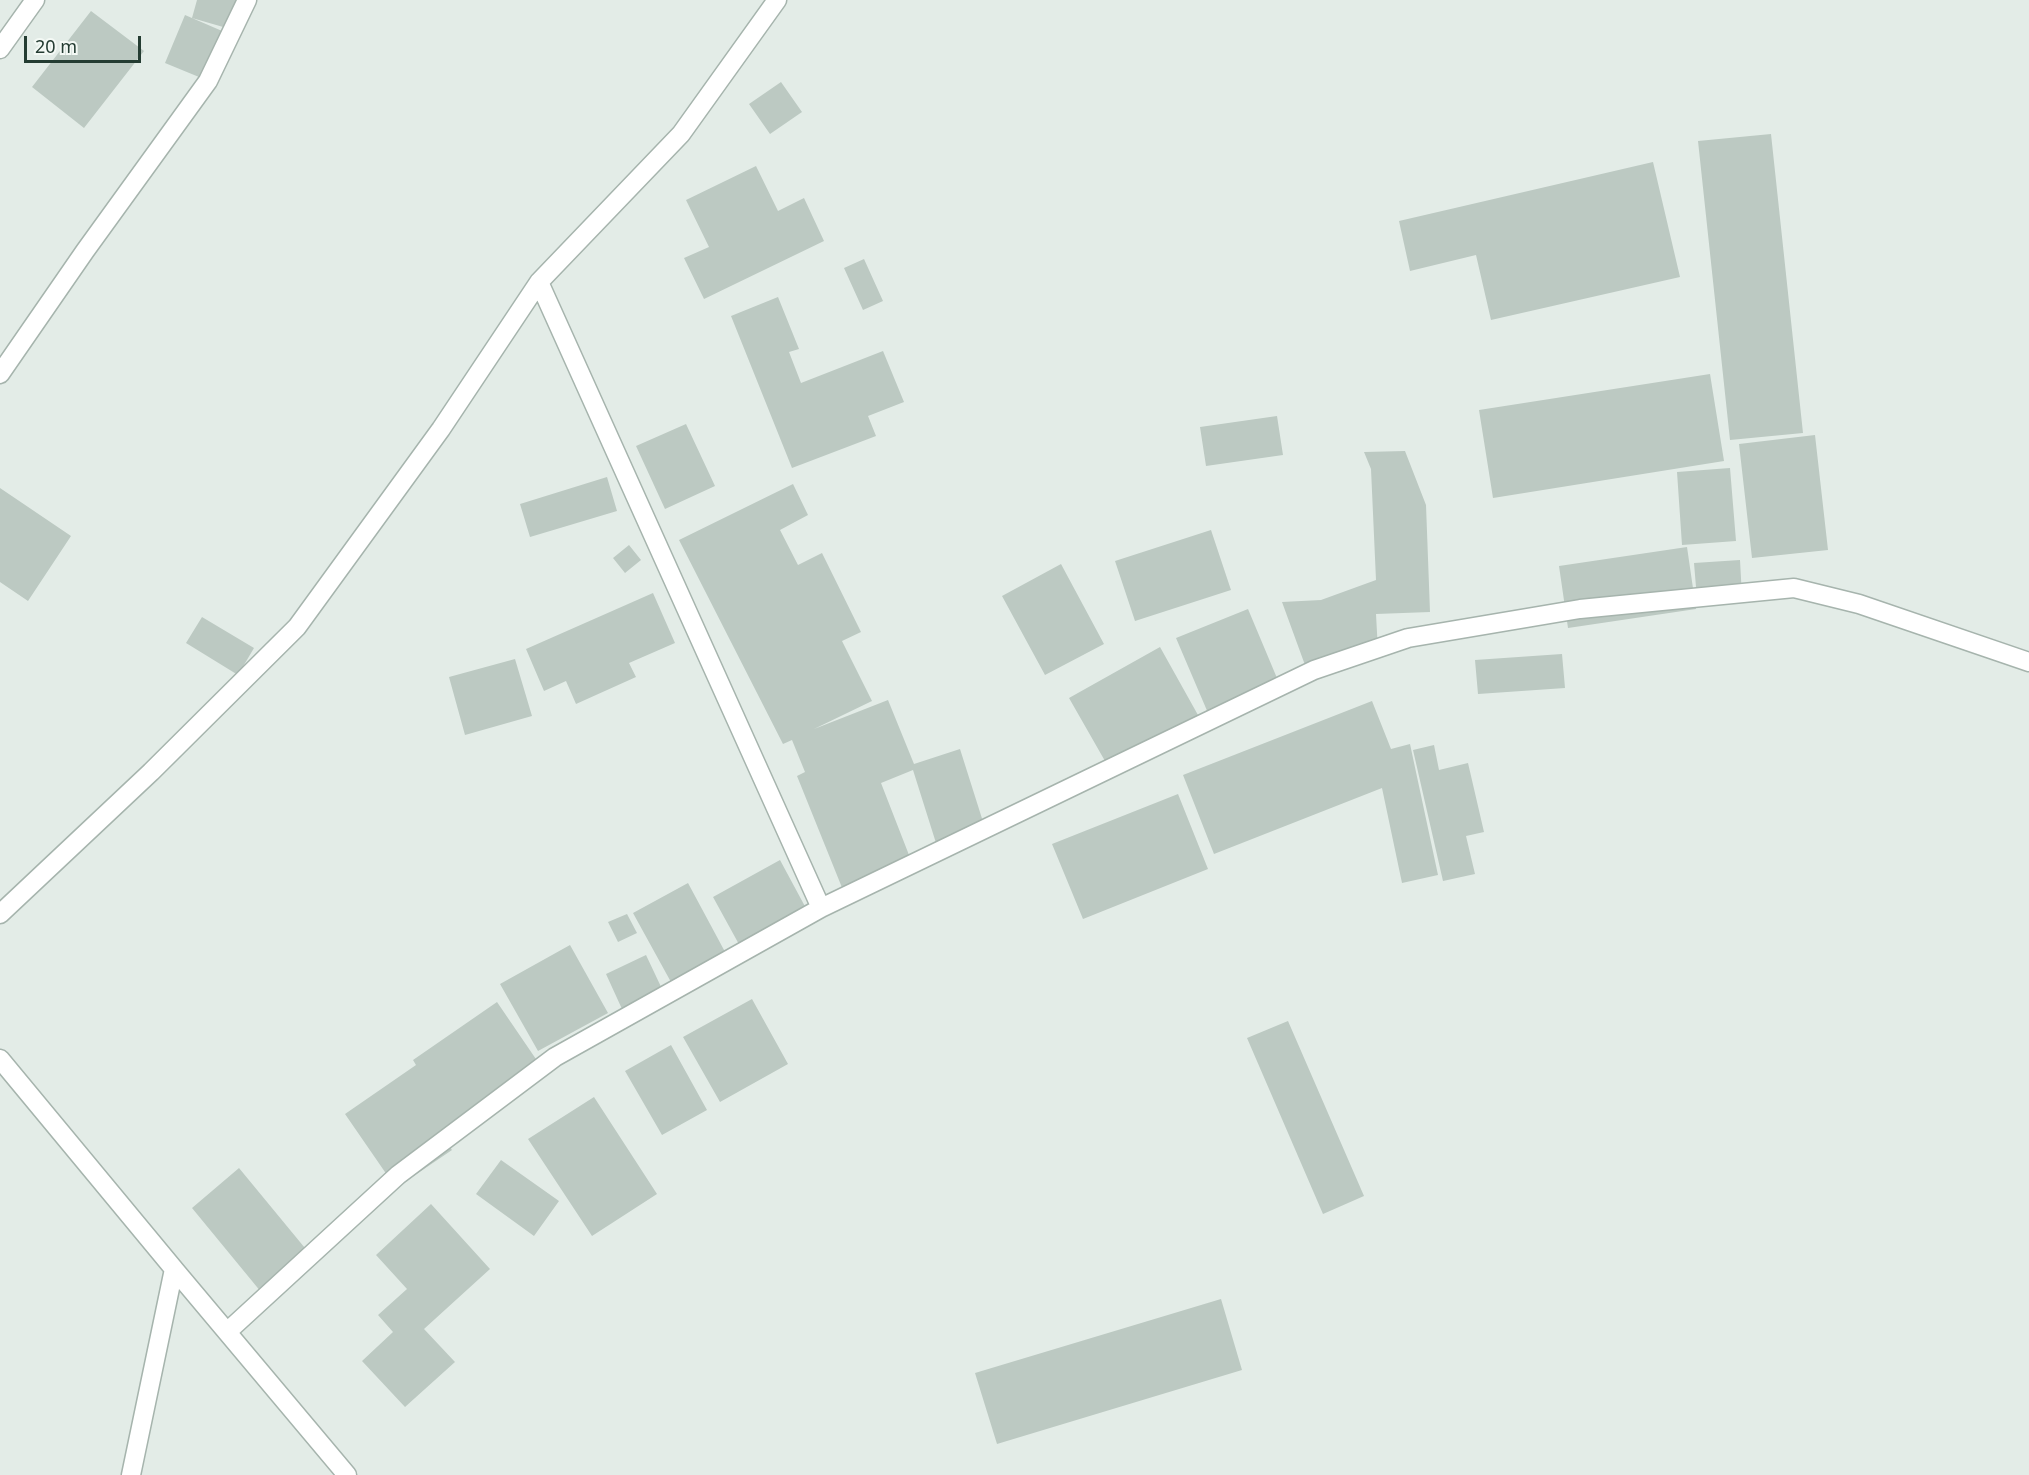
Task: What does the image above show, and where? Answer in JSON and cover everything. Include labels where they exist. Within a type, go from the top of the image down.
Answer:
[{"type":"street","points":[[0,49],[35,0]]},
{"type":"street","points":[[0,374],[85,251],[208,81],[247,0]]},
{"type":"street","points":[[0,914],[151,772],[297,627],[441,429],[539,282],[681,134],[777,0]]},
{"type":"street","points":[[539,282],[821,908]]},
{"type":"street","points":[[227,1332],[398,1174],[555,1057],[821,908],[1314,669],[1408,638],[1580,609],[1794,588],[1859,604],[2029,662]]},
{"type":"street","points":[[0,1059],[347,1475]]},
{"type":"street","points":[[131,1475],[174,1269]]},
{"type":"building","points":[[197,0],[246,0],[237,31],[192,18]]},
{"type":"building","points":[[91,11],[144,51],[84,128],[32,87]]},
{"type":"building","points":[[185,15],[236,37],[216,84],[165,63]]},
{"type":"building","points":[[781,82],[802,112],[770,134],[749,104]]},
{"type":"building","points":[[1771,134],[1803,433],[1730,440],[1698,141]]},
{"type":"building","points":[[1653,162],[1680,277],[1491,320],[1476,255],[1410,271],[1399,221]]},
{"type":"building","points":[[756,166],[778,211],[804,198],[824,241],[704,299],[684,258],[709,247],[686,200]]},
{"type":"building","points":[[864,259],[883,301],[863,310],[844,268]]},
{"type":"building","points":[[778,297],[799,349],[789,352],[801,383],[883,351],[904,402],[868,416],[876,436],[792,468],[731,316]]},
{"type":"building","points":[[1710,374],[1724,461],[1493,498],[1479,410]]},
{"type":"building","points":[[1277,416],[1283,455],[1206,466],[1200,427]]},
{"type":"building","points":[[686,424],[715,486],[665,509],[636,446]]},
{"type":"building","points":[[1815,435],[1828,550],[1752,558],[1739,444]]},
{"type":"building","points":[[1405,451],[1426,505],[1430,612],[1376,614],[1378,651],[1309,676],[1282,602],[1321,600],[1376,580],[1371,469],[1364,452]]},
{"type":"building","points":[[1730,468],[1736,541],[1682,545],[1677,472]]},
{"type":"building","points":[[607,477],[617,511],[530,537],[520,504]]},
{"type":"building","points":[[793,484],[808,515],[780,530],[798,565],[822,553],[861,632],[842,641],[872,701],[814,729],[888,700],[914,764],[960,749],[985,828],[936,843],[913,770],[881,783],[916,873],[847,900],[797,776],[805,772],[792,740],[783,744],[679,540]]},
{"type":"building","points":[[0,488],[71,536],[28,601],[0,582]]},
{"type":"building","points":[[1211,530],[1231,590],[1135,621],[1115,561]]},
{"type":"building","points":[[629,545],[641,560],[625,573],[613,558]]},
{"type":"building","points":[[1687,547],[1696,609],[1568,628],[1559,566]]},
{"type":"building","points":[[1740,560],[1742,597],[1697,599],[1694,563]]},
{"type":"building","points":[[1061,564],[1104,644],[1045,675],[1002,596]]},
{"type":"building","points":[[653,593],[675,643],[629,663],[636,677],[576,704],[566,681],[544,691],[526,649]]},
{"type":"building","points":[[1248,609],[1282,690],[1211,720],[1176,638]]},
{"type":"building","points":[[202,617],[254,648],[238,675],[186,643]]},
{"type":"building","points":[[1160,647],[1203,724],[1113,775],[1069,698]]},
{"type":"building","points":[[1562,654],[1565,688],[1478,694],[1475,660]]},
{"type":"building","points":[[515,659],[532,716],[465,735],[449,677]]},
{"type":"building","points":[[1372,701],[1391,749],[1410,744],[1438,875],[1402,883],[1382,788],[1214,854],[1183,775]]},
{"type":"building","points":[[1434,745],[1439,770],[1468,763],[1484,832],[1466,836],[1475,874],[1443,881],[1413,750]]},
{"type":"building","points":[[1178,794],[1208,869],[1083,919],[1052,844]]},
{"type":"building","points":[[780,860],[808,912],[741,948],[713,897]]},
{"type":"building","points":[[688,883],[731,963],[677,993],[633,913]]},
{"type":"building","points":[[627,914],[637,933],[618,942],[608,922]]},
{"type":"building","points":[[570,945],[608,1013],[538,1051],[500,984]]},
{"type":"building","points":[[646,955],[663,991],[622,1009],[606,974]]},
{"type":"building","points":[[752,999],[788,1064],[720,1102],[683,1037]]},
{"type":"building","points":[[497,1002],[540,1065],[440,1134],[452,1150],[396,1188],[345,1114],[416,1065],[413,1060]]},
{"type":"building","points":[[1288,1021],[1364,1196],[1323,1214],[1247,1038]]},
{"type":"building","points":[[671,1045],[707,1110],[662,1135],[625,1071]]},
{"type":"building","points":[[594,1097],[657,1194],[592,1236],[528,1139]]},
{"type":"building","points":[[501,1160],[559,1201],[534,1236],[476,1194]]},
{"type":"building","points":[[239,1168],[314,1259],[266,1298],[192,1208]]},
{"type":"building","points":[[431,1204],[490,1269],[424,1329],[455,1362],[405,1407],[362,1361],[393,1332],[378,1315],[407,1289],[376,1255]]},
{"type":"building","points":[[1221,1299],[1242,1370],[997,1444],[975,1373]]}]
